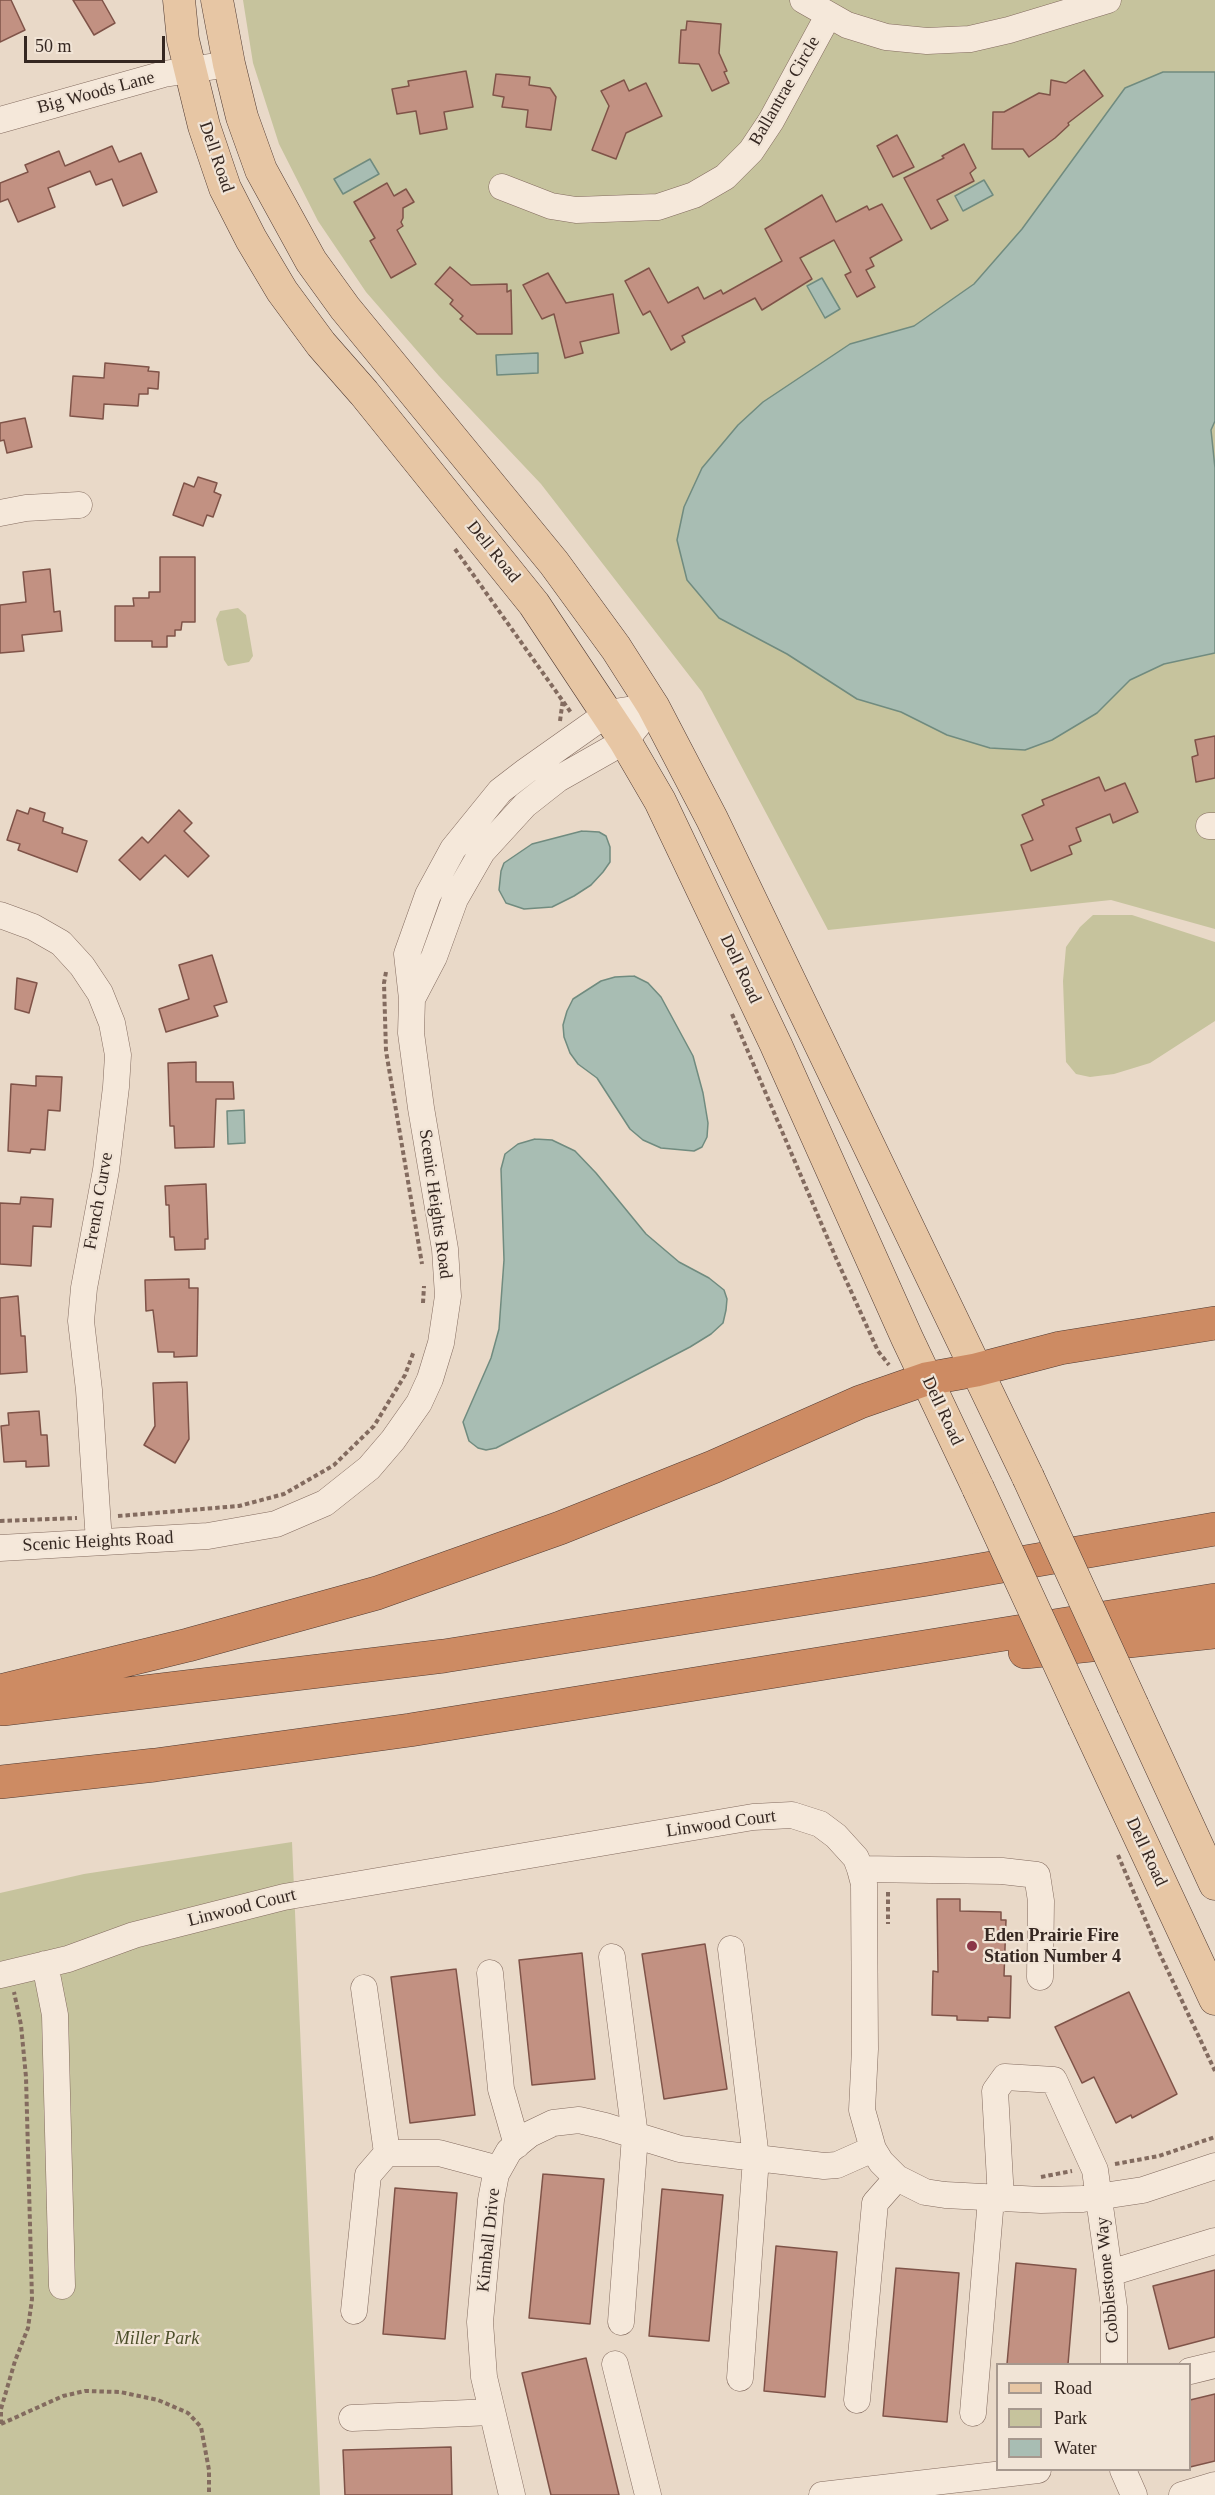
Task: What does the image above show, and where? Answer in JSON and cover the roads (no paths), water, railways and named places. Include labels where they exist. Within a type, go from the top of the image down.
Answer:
[{"type":"highway","points":[[0,1691],[188,1645],[377,1593],[560,1528],[713,1467],[860,1402],[926,1378],[976,1370],[1060,1348],[1215,1323]]},
{"type":"highway","points":[[0,1709],[444,1656],[1215,1529]]},
{"type":"highway","points":[[0,1782],[155,1765],[410,1730],[1215,1600]]},
{"type":"highway","points":[[410,1730],[602,1718],[978,1658],[1215,1632]]},
{"type":"main road","name":"Dell Road","points":[[179,0],[183,40],[198,106],[225,188],[282,291],[321,344],[364,393],[514,577],[608,713],[660,801],[776,1045],[926,1378],[1215,1999]]},
{"type":"main road","points":[[217,0],[228,64],[242,117],[261,170],[311,261],[345,308],[554,563],[616,648],[653,706],[712,819],[1028,1477],[1215,1884]]},
{"type":"street","points":[[803,0],[847,25],[886,37],[927,42],[959,40],[1009,30],[1108,0]]},
{"type":"street","name":"Ballantrae Circle","points":[[502,187],[551,207],[576,210],[658,207],[694,195],[724,177],[751,151],[771,121],[828,15]]},
{"type":"street","name":"Big Woods Lane","points":[[0,120],[164,74],[228,64]]},
{"type":"street","points":[[0,513],[26,508],[79,506]]},
{"type":"street","name":"Scenic Heights Road","points":[[0,1548],[98,1530],[238,1532],[276,1524],[325,1503],[369,1468],[393,1440],[419,1403],[430,1379],[441,1343],[448,1296],[445,1249],[411,1033],[412,999],[407,954],[428,895],[453,849],[500,791],[608,713],[653,706]]},
{"type":"street","name":"Scenic Heights Road","points":[[412,999],[434,957],[455,899],[482,852],[525,805],[558,779],[626,741],[653,706]]},
{"type":"street","name":"French Curve","points":[[0,915],[33,927],[61,943],[82,966],[100,993],[112,1023],[118,1055],[106,1170],[84,1288],[81,1321],[89,1390],[98,1530]]},
{"type":"street","name":"Linwood Court","points":[[4,1975],[68,1959],[134,1935],[284,1896],[753,1816],[792,1815],[820,1824],[871,1869],[864,1884],[865,2059],[862,2110],[873,2149],[881,2162],[897,2178],[925,2192],[997,2192],[1023,2201],[1100,2196],[1143,2190],[1215,2166]]},
{"type":"street","points":[[871,1869],[1002,1871],[1037,1875],[1041,1901],[1040,1977]]},
{"type":"street","points":[[731,1949],[756,2158],[740,2378]]},
{"type":"street","points":[[612,1957],[636,2136],[621,2322]]},
{"type":"street","points":[[45,1964],[55,2015],[62,2286]]},
{"type":"street","points":[[490,1973],[501,2089],[517,2145]]},
{"type":"street","points":[[354,2311],[368,2175],[387,2153],[364,1988]]},
{"type":"street","name":"Cobblestone Way","points":[[997,2192],[995,2091],[1005,2077],[1054,2080],[1094,2167],[1100,2196],[1114,2307],[1114,2363]]},
{"type":"street","name":"Kimball Drive","points":[[512,2495],[483,2368],[480,2322],[491,2200],[496,2174],[509,2151],[530,2134],[553,2123],[579,2120],[680,2150],[824,2166],[837,2165],[873,2149]]},
{"type":"street","points":[[387,2153],[439,2153],[499,2169]]},
{"type":"street","points":[[856,2400],[875,2203],[897,2178]]},
{"type":"street","points":[[973,2413],[997,2192]]},
{"type":"street","points":[[1110,2273],[1215,2241]]},
{"type":"street","points":[[615,2364],[648,2495]]},
{"type":"street","points":[[1191,2371],[1215,2365]]},
{"type":"street","points":[[352,2418],[492,2412]]},
{"type":"street","points":[[822,2495],[1005,2485],[1034,2471]]},
{"type":"street","points":[[1125,2471],[1134,2495]]},
{"type":"street","points":[[1182,2495],[1215,2485]]},
{"type":"water","points":[[1163,72],[1215,72],[1215,421],[1211,430],[1215,468],[1215,653],[1164,664],[1130,680],[1097,713],[1052,740],[1025,750],[990,748],[947,735],[901,712],[857,699],[787,654],[719,618],[687,580],[677,540],[684,507],[702,468],[738,425],[763,402],[850,344],[914,326],[974,284],[1022,229],[1125,88]]},
{"type":"water","points":[[370,159],[379,174],[343,194],[334,179]]},
{"type":"water","points":[[984,180],[993,195],[963,211],[955,196]]},
{"type":"water","points":[[822,278],[840,309],[825,318],[807,286]]},
{"type":"water","points":[[538,353],[538,373],[497,375],[496,355]]},
{"type":"water","points":[[582,831],[599,832],[606,836],[610,847],[610,862],[591,885],[552,907],[524,909],[506,903],[499,890],[504,863],[532,844]]},
{"type":"water","points":[[634,976],[648,983],[661,997],[693,1056],[708,1123],[707,1137],[702,1147],[694,1151],[661,1148],[643,1140],[630,1129],[597,1078],[578,1064],[570,1053],[564,1037],[563,1025],[573,999],[601,981],[615,977]]},
{"type":"water","points":[[244,1110],[245,1143],[228,1144],[227,1111]]},
{"type":"water","points":[[535,1139],[552,1140],[575,1151],[646,1234],[679,1262],[709,1278],[724,1290],[727,1299],[726,1310],[723,1323],[711,1334],[690,1347],[496,1448],[486,1450],[478,1448],[469,1441],[463,1422],[491,1358],[499,1329],[504,1260],[501,1169],[505,1154],[518,1144]]},
{"type":"place","name":"Eden Prairie Fire Station Number 4","points":[[972,1946]]},
{"type":"park label","name":"Miller Park","points":[[157,2339]]}]
